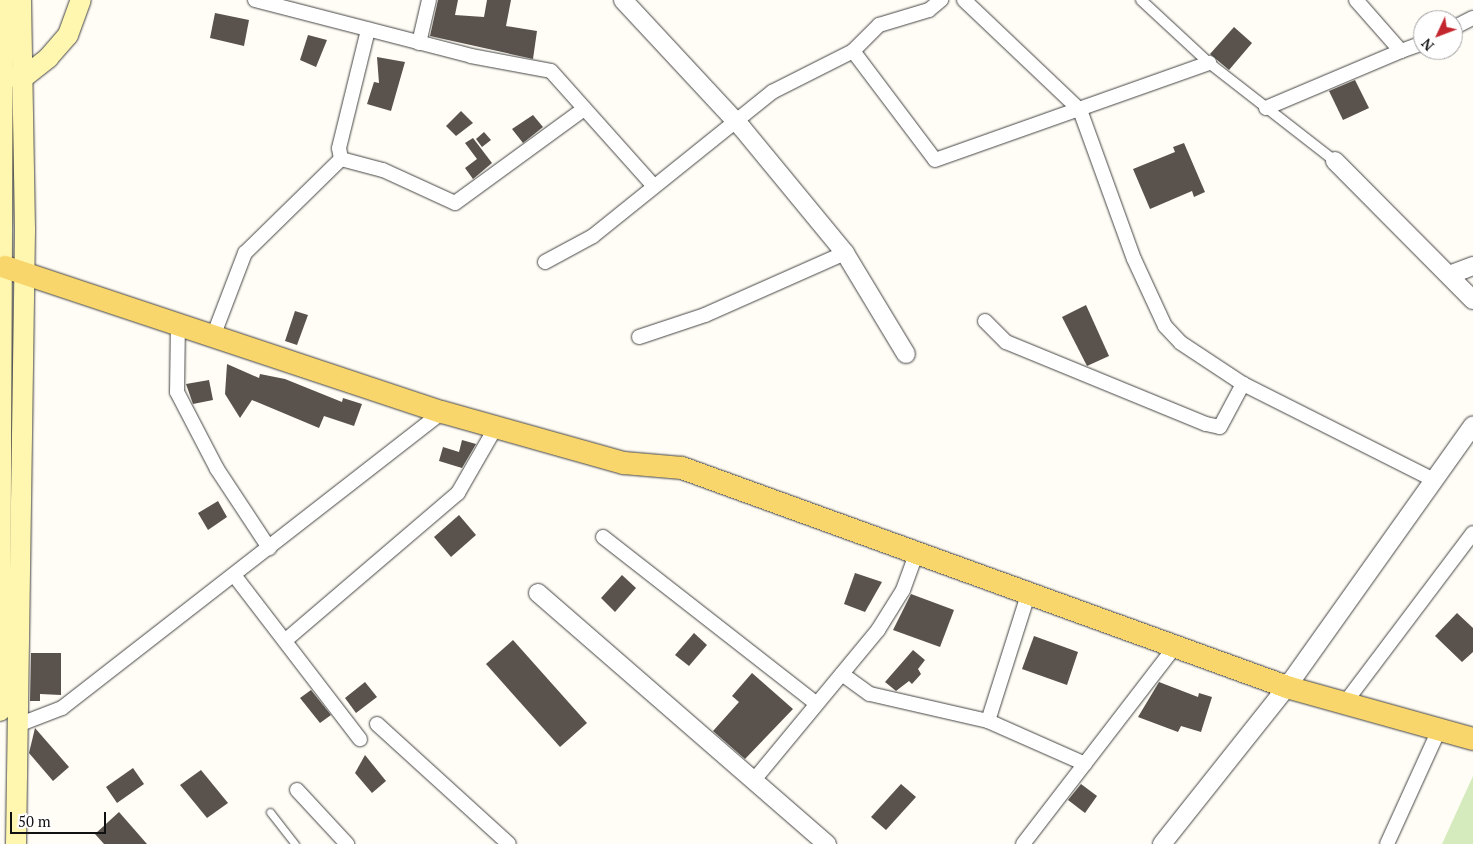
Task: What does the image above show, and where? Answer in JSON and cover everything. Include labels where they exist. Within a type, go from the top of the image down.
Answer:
[{"type":"main road","points":[[0,711],[14,269],[25,229],[15,77],[3,0]]},
{"type":"main road","points":[[16,844],[18,725],[14,269],[3,240],[21,0]]},
{"type":"main road","points":[[15,77],[68,35],[81,0]]},
{"type":"main road","points":[[14,269],[214,334],[442,412],[624,463],[682,468],[1174,648],[1287,687],[1438,732],[1473,739]]},
{"type":"street","points":[[255,0],[419,44],[550,71],[654,186]]},
{"type":"street","points":[[419,44],[429,0]]},
{"type":"street","points":[[623,0],[734,119],[845,253],[906,354]]},
{"type":"street","points":[[545,262],[593,236],[734,119],[772,92],[853,51],[879,25],[928,10],[942,0]]},
{"type":"street","points":[[964,0],[1080,110],[1134,259],[1165,326],[1181,343],[1244,384],[1434,480]]},
{"type":"street","points":[[1141,0],[1209,63],[1335,161],[1452,274],[1473,300]]},
{"type":"street","points":[[1356,0],[1401,51]]},
{"type":"street","points":[[341,159],[339,148],[368,30]]},
{"type":"street","points":[[1266,108],[1413,47]]},
{"type":"street","points":[[853,51],[935,160],[1209,63]]},
{"type":"street","points":[[341,159],[383,170],[455,203],[584,109]]},
{"type":"street","points":[[214,334],[245,253],[341,159]]},
{"type":"street","points":[[3,240],[25,229]]},
{"type":"street","points":[[638,337],[705,315],[845,253]]},
{"type":"street","points":[[1452,274],[1473,266]]},
{"type":"street","points":[[984,321],[1006,342],[1206,424],[1220,427],[1244,384]]},
{"type":"street","points":[[178,322],[177,392],[217,469],[269,548]]},
{"type":"street","points":[[18,725],[62,708],[234,576],[442,412]]},
{"type":"street","points":[[1162,844],[1287,687],[1473,425]]},
{"type":"street","points":[[287,639],[458,493],[496,427]]},
{"type":"street","points":[[1344,704],[1473,533]]},
{"type":"street","points":[[603,537],[817,704]]},
{"type":"street","points":[[754,780],[842,674],[903,590],[916,554]]},
{"type":"street","points":[[234,576],[287,639],[360,739]]},
{"type":"street","points":[[538,593],[827,844]]},
{"type":"street","points":[[988,721],[1028,595]]},
{"type":"street","points":[[1023,844],[1174,648]]},
{"type":"street","points":[[842,674],[870,694],[988,721],[1085,764]]},
{"type":"street","points":[[377,724],[509,844]]},
{"type":"street","points":[[1387,844],[1438,732]]},
{"type":"street","points":[[297,790],[347,844]]},
{"type":"lane","points":[[270,812],[295,844]]},
{"type":"green space","points":[[1473,776],[1473,844],[1442,844]]},
{"type":"building","points":[[438,0],[458,0],[455,15],[484,17],[487,0],[511,0],[506,26],[537,31],[533,59],[430,36]]},
{"type":"building","points":[[215,13],[249,20],[244,46],[210,38]]},
{"type":"building","points":[[1234,27],[1252,43],[1229,70],[1210,54]]},
{"type":"building","points":[[308,35],[327,40],[316,67],[300,60]]},
{"type":"building","points":[[377,57],[405,62],[391,111],[367,104],[374,82],[379,83]]},
{"type":"building","points":[[1355,80],[1369,108],[1343,120],[1329,91]]},
{"type":"building","points":[[461,111],[473,123],[456,136],[446,126]]},
{"type":"building","points":[[533,115],[543,127],[523,143],[512,129]]},
{"type":"building","points":[[484,132],[491,140],[482,147],[476,139]]},
{"type":"building","points":[[473,138],[492,163],[473,179],[465,168],[477,159],[465,143]]},
{"type":"building","points":[[1184,143],[1205,192],[1194,197],[1192,191],[1150,209],[1133,169],[1175,152],[1173,147]]},
{"type":"building","points":[[1086,305],[1109,356],[1087,366],[1062,317]]},
{"type":"building","points":[[295,311],[308,315],[297,345],[285,341]]},
{"type":"building","points":[[227,364],[259,378],[260,374],[285,379],[342,402],[343,398],[362,404],[354,426],[324,416],[319,428],[252,400],[240,418],[225,394]]},
{"type":"building","points":[[209,380],[213,400],[193,404],[186,384]]},
{"type":"building","points":[[462,440],[476,444],[462,468],[439,461],[443,447],[459,452]]},
{"type":"building","points":[[218,501],[227,517],[208,530],[198,513]]},
{"type":"building","points":[[459,515],[476,535],[451,557],[434,537]]},
{"type":"building","points":[[855,573],[882,582],[865,612],[844,604]]},
{"type":"building","points":[[622,575],[636,588],[615,612],[601,598]]},
{"type":"building","points":[[911,594],[954,610],[940,647],[893,630]]},
{"type":"building","points":[[1457,613],[1473,628],[1473,652],[1462,662],[1435,636]]},
{"type":"building","points":[[694,633],[707,645],[689,666],[675,655]]},
{"type":"building","points":[[1034,636],[1078,652],[1067,685],[1022,669]]},
{"type":"building","points":[[513,640],[587,723],[560,747],[486,664]]},
{"type":"building","points":[[913,650],[925,660],[918,669],[921,674],[912,684],[909,681],[896,691],[885,682]]},
{"type":"building","points":[[31,653],[61,653],[61,695],[40,694],[40,701],[30,701]]},
{"type":"building","points":[[752,673],[793,709],[745,759],[713,731],[739,702],[732,696]]},
{"type":"building","points":[[365,682],[377,697],[356,713],[345,698]]},
{"type":"building","points":[[1159,682],[1198,697],[1199,693],[1212,697],[1201,732],[1181,726],[1178,732],[1138,717]]},
{"type":"building","points":[[311,690],[331,715],[320,723],[300,698]]},
{"type":"building","points":[[35,728],[69,767],[53,781],[29,753]]},
{"type":"building","points":[[365,755],[386,781],[372,793],[355,773]]},
{"type":"building","points":[[133,768],[144,784],[117,803],[106,787]]},
{"type":"building","points":[[201,770],[228,803],[207,818],[180,785]]},
{"type":"building","points":[[901,784],[916,797],[886,830],[871,817]]},
{"type":"building","points":[[1081,784],[1097,796],[1085,813],[1068,800]]},
{"type":"building","points":[[119,812],[147,844],[104,844],[95,834]]}]
